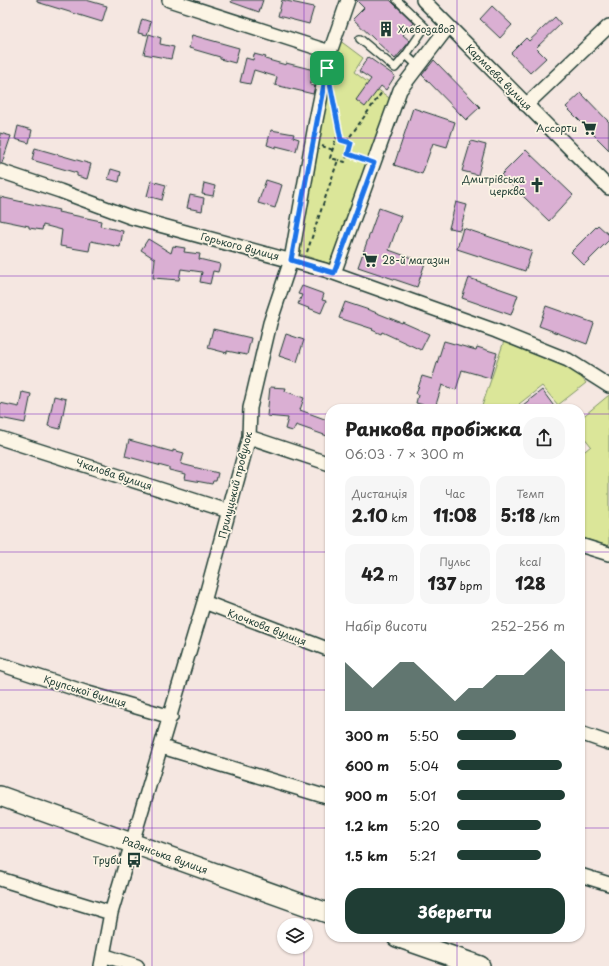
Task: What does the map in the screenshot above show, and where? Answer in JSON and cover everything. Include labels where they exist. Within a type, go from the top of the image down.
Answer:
[{"type":"main road","name":"Радянська вулиця","points":[[0,796],[325,912]]},
{"type":"main road","points":[[411,942],[480,966]]},
{"type":"street","points":[[169,0],[330,52]]},
{"type":"street","name":"Прилуцький провулок","points":[[102,960],[111,913],[171,717],[249,437],[250,408],[270,323],[297,261],[316,120],[330,52],[348,0]]},
{"type":"street","name":"Кармаєва вулиця","points":[[423,0],[448,27],[609,188]]},
{"type":"street","points":[[526,105],[609,26]]},
{"type":"street","points":[[334,273],[400,90],[448,27]]},
{"type":"street","name":"Горького вулиця","points":[[0,171],[130,217],[297,261],[334,273],[496,331],[568,360],[609,386]]},
{"type":"street","points":[[249,437],[325,462]]},
{"type":"street","name":"Чкалова вулиця","points":[[0,438],[228,511]]},
{"type":"street","points":[[585,547],[609,554]]},
{"type":"street","name":"Клочкова вулиця","points":[[204,602],[325,648]]},
{"type":"street","name":"Крупської вулиця","points":[[0,664],[82,691],[171,717]]},
{"type":"street","points":[[585,735],[609,742]]},
{"type":"street","points":[[162,746],[325,796]]},
{"type":"street","points":[[585,877],[609,884]]},
{"type":"street","points":[[0,879],[111,913]]},
{"type":"street","points":[[102,960],[137,966]]},
{"type":"lane","points":[[360,39],[395,68],[406,55],[425,27],[397,0]]},
{"type":"lane","points":[[406,55],[418,66]]},
{"type":"path","points":[[346,142],[382,92]]},
{"type":"path","points":[[332,97],[341,140]]},
{"type":"path","points":[[336,138],[341,140],[351,143],[345,162],[330,158],[336,138]]},
{"type":"path","points":[[348,154],[374,163]]},
{"type":"path","points":[[297,261],[338,160]]},
{"type":"green space","points":[[339,40],[363,58],[354,72],[392,100],[333,265],[297,253],[331,65]]},
{"type":"green space","points":[[504,341],[546,357],[577,372],[586,383],[559,404],[557,404],[542,386],[519,404],[483,404]]},
{"type":"green space","points":[[609,395],[609,547],[585,539],[585,451],[591,446],[585,438],[585,415]]},
{"type":"building","points":[[37,0],[86,0],[107,6],[102,22],[37,2]]},
{"type":"building","points":[[232,0],[263,0],[259,12],[231,2]]},
{"type":"building","points":[[282,0],[314,7],[309,24],[278,16]]},
{"type":"building","name":"Хлебозавод","points":[[356,0],[390,0],[414,23],[403,35],[410,41],[395,59],[353,19],[364,8]]},
{"type":"building","points":[[492,6],[512,25],[500,38],[480,19]]},
{"type":"building","points":[[555,17],[561,24],[536,48],[546,58],[530,73],[511,53],[526,38],[529,41]]},
{"type":"building","points":[[142,19],[151,22],[147,35],[138,33]]},
{"type":"building","points":[[149,34],[161,38],[160,44],[174,47],[171,59],[144,54]]},
{"type":"building","points":[[192,35],[239,48],[235,63],[189,48]]},
{"type":"building","points":[[254,54],[286,65],[286,63],[314,70],[310,85],[315,86],[313,94],[275,85],[277,77],[254,70],[250,84],[240,82],[246,58],[253,60]]},
{"type":"building","points":[[368,57],[395,76],[386,90],[381,86],[365,107],[356,100],[371,79],[359,71]]},
{"type":"building","points":[[434,60],[480,107],[466,120],[422,75]]},
{"type":"building","points":[[581,93],[609,122],[609,150],[566,107]]},
{"type":"building","points":[[413,108],[455,122],[447,147],[433,143],[422,174],[394,165]]},
{"type":"building","points":[[18,126],[32,130],[29,143],[15,139]]},
{"type":"building","points":[[271,130],[294,134],[293,137],[299,139],[296,151],[267,145]]},
{"type":"building","points":[[0,133],[11,136],[2,163],[0,163]]},
{"type":"building","points":[[471,141],[486,145],[478,175],[462,171]]},
{"type":"building","points":[[35,148],[91,164],[87,179],[77,176],[77,173],[32,160]]},
{"type":"building","name":"Дмитрівська церква","points":[[526,150],[573,195],[549,221],[501,175]]},
{"type":"building","points":[[111,169],[121,172],[119,182],[108,179]]},
{"type":"building","points":[[266,180],[282,185],[275,208],[258,203]]},
{"type":"building","points":[[151,181],[166,185],[162,200],[147,196]]},
{"type":"building","points":[[204,183],[215,186],[213,196],[202,194]]},
{"type":"building","points":[[190,195],[204,198],[202,211],[187,208]]},
{"type":"building","points":[[0,197],[101,221],[100,226],[123,231],[120,247],[91,241],[89,251],[60,246],[62,230],[43,225],[42,230],[29,228],[29,226],[0,220]]},
{"type":"building","points":[[456,202],[467,205],[460,230],[449,228]]},
{"type":"building","points":[[379,208],[401,216],[389,250],[425,263],[417,287],[358,267]]},
{"type":"building","points":[[598,225],[609,235],[609,240],[584,265],[571,252]]},
{"type":"building","points":[[463,228],[532,251],[525,271],[457,249]]},
{"type":"building","points":[[148,239],[171,253],[173,246],[185,248],[184,252],[200,254],[199,259],[220,264],[218,272],[213,271],[210,284],[200,282],[202,272],[181,269],[179,280],[153,278],[155,259],[141,250]]},
{"type":"building","points":[[469,278],[518,295],[511,315],[462,298]]},
{"type":"building","points":[[302,286],[324,294],[322,300],[326,301],[321,313],[298,304],[302,295],[298,294]]},
{"type":"building","points":[[345,302],[402,322],[429,334],[421,350],[382,332],[381,334],[372,330],[373,329],[339,318]]},
{"type":"building","points":[[546,306],[594,323],[587,344],[539,326]]},
{"type":"building","points":[[213,329],[251,338],[247,355],[227,351],[227,353],[208,348]]},
{"type":"building","points":[[286,334],[304,340],[297,362],[279,356]]},
{"type":"building","points":[[444,341],[476,350],[477,347],[497,353],[490,378],[462,370],[456,390],[442,385],[436,404],[416,403],[418,395],[416,394],[422,376],[432,379]]},
{"type":"building","points":[[270,387],[286,388],[285,391],[304,398],[300,410],[325,419],[325,435],[296,425],[293,431],[285,429],[288,418],[267,416]]},
{"type":"building","points":[[542,390],[552,404],[524,404]]},
{"type":"building","points":[[22,392],[31,394],[25,423],[0,418],[0,403],[19,407]]},
{"type":"building","points":[[54,396],[66,399],[60,429],[48,426]]},
{"type":"building","points":[[129,440],[173,452],[173,450],[184,453],[181,464],[218,473],[216,481],[213,481],[212,484],[185,479],[186,474],[125,456]]},
{"type":"place","name":"Хлебозавод","points":[[386,29]]},
{"type":"place","name":"Ассорти","points":[[589,128]]},
{"type":"place","name":"Дмитрівська церква","points":[[537,185]]},
{"type":"place","name":"28-й магазин","points":[[370,260]]},
{"type":"place","name":"Труби","points":[[134,860]]},
{"type":"route","points":[[327,68],[341,140],[351,143],[348,154],[374,163],[334,273],[291,260],[316,120],[327,68]]}]
